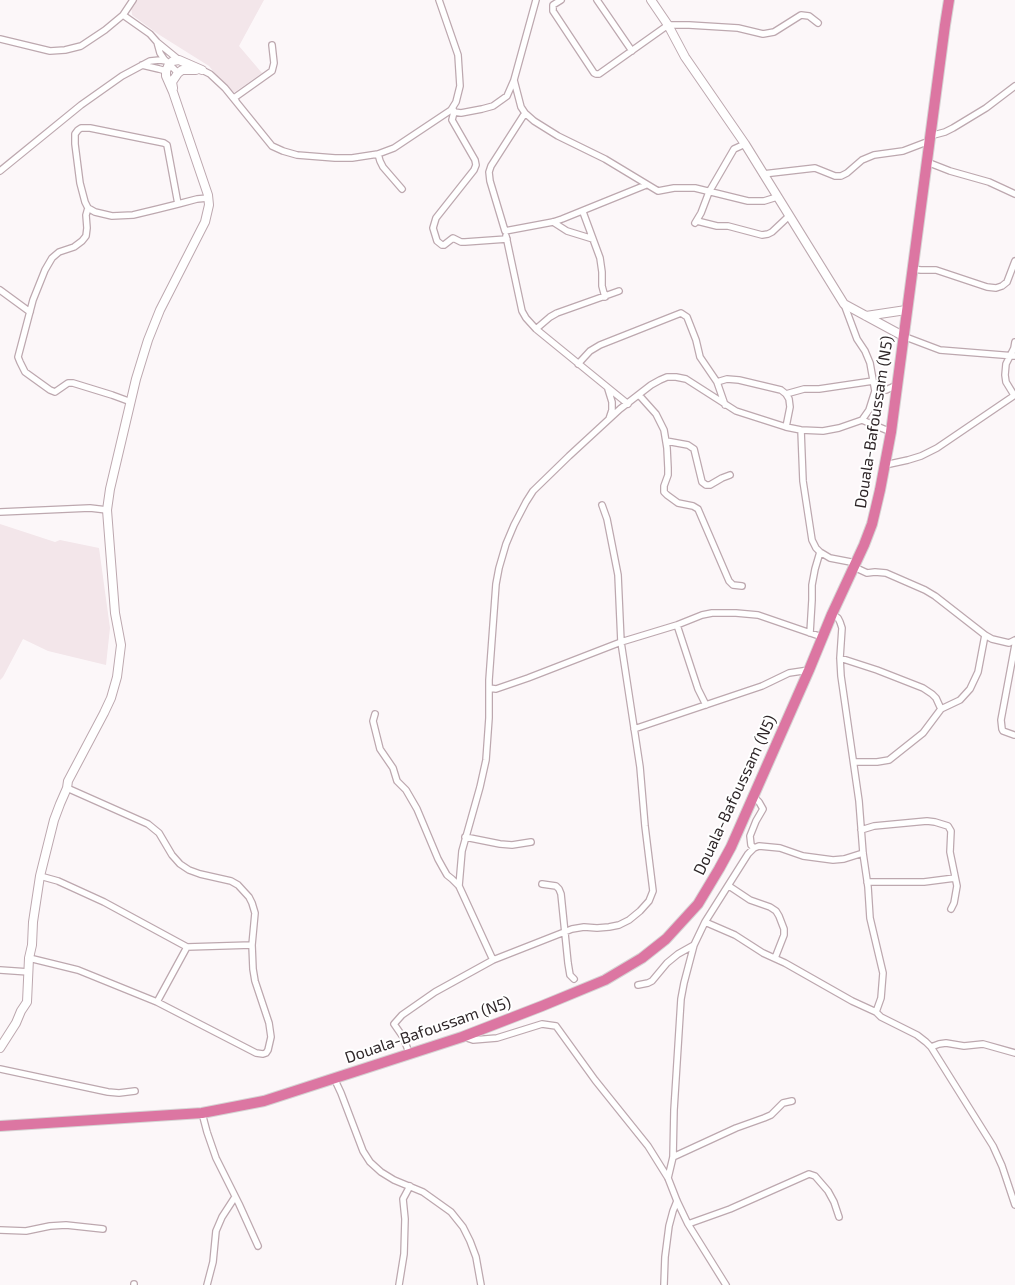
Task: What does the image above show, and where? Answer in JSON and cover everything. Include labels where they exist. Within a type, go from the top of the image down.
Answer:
[{"type":"highway","name":"Douala-Bafoussam (N5)","points":[[0,1126],[202,1113],[264,1101],[462,1037],[605,980],[642,958],[666,939],[698,904],[720,870],[731,847],[872,524],[891,432],[949,0]]},
{"type":"street","points":[[0,39],[50,51],[81,46],[89,42],[123,15],[133,0]]},
{"type":"street","points":[[439,0],[458,55],[460,86],[452,120],[476,165],[436,218],[433,228],[437,241],[442,245],[454,238],[461,242],[507,239]]},
{"type":"street","points":[[454,110],[461,114],[482,110],[493,106],[507,96],[514,80],[536,0]]},
{"type":"street","points":[[561,0],[553,6],[553,11],[596,74],[599,74],[668,25],[738,28],[763,34],[774,32],[801,15],[809,16],[818,23]]},
{"type":"street","points":[[597,0],[632,51]]},
{"type":"street","points":[[459,886],[462,851],[486,760],[496,584],[504,552],[514,525],[533,491],[610,419],[639,395],[667,377],[686,378],[725,405],[748,416],[801,430],[822,431],[839,428],[862,420],[869,410],[875,391],[870,363],[857,339],[844,304],[745,144],[685,57],[668,25],[651,0]]},
{"type":"street","points":[[123,15],[150,34],[158,45],[167,66],[166,76],[174,92]]},
{"type":"street","points":[[158,45],[179,60],[202,70],[219,81],[272,146],[297,155],[352,158],[378,154],[394,148],[454,110]]},
{"type":"street","points":[[150,61],[156,54],[158,45]]},
{"type":"street","points":[[236,101],[234,98],[272,71],[274,63],[272,45]]},
{"type":"street","points":[[0,171],[81,105],[122,76],[150,61],[160,60],[178,73]]},
{"type":"street","points":[[142,65],[152,67],[167,66],[179,60]]},
{"type":"street","points":[[0,1048],[27,1002],[32,922],[40,876],[54,820],[68,781],[108,705],[117,677],[120,645],[115,613],[107,510],[110,489],[148,340],[160,310],[208,213],[208,198],[172,82],[182,70],[202,70]]},
{"type":"street","points":[[514,80],[524,113],[542,127],[605,159],[658,191],[674,188],[695,188],[748,200],[764,201],[777,198]]},
{"type":"street","points":[[763,174],[815,168],[835,176],[840,176],[847,173],[862,160],[874,155],[903,151],[953,128],[986,108],[1015,86]]},
{"type":"street","points":[[524,113],[489,172],[507,239],[522,311],[536,328],[628,404]]},
{"type":"street","points":[[178,204],[167,145],[90,128],[81,128],[75,134],[75,151],[80,183],[88,208],[95,212],[121,216],[208,198]]},
{"type":"street","points":[[745,144],[734,149],[709,192],[696,222],[768,234],[789,216]]},
{"type":"street","points":[[378,154],[383,167],[402,189]]},
{"type":"street","points":[[927,162],[950,171],[989,182],[1015,194]]},
{"type":"street","points":[[505,231],[553,222],[583,212],[646,185]]},
{"type":"street","points":[[88,208],[86,236],[74,247],[59,252],[49,262],[35,295],[18,357],[25,372],[55,392],[68,383],[73,383],[131,402]]},
{"type":"street","points":[[583,212],[602,266],[602,286],[605,296]]},
{"type":"street","points":[[553,222],[567,231],[593,239]]},
{"type":"street","points":[[912,269],[936,270],[987,287],[996,288],[1010,282],[1015,261]]},
{"type":"street","points":[[0,290],[30,312]]},
{"type":"street","points":[[536,328],[557,313],[620,291]]},
{"type":"street","points":[[844,304],[903,336],[940,350],[1012,356]]},
{"type":"street","points":[[866,316],[906,310]]},
{"type":"street","points":[[578,364],[590,351],[600,345],[681,313],[685,314],[696,340],[700,357],[717,382],[725,405]]},
{"type":"street","points":[[885,464],[921,456],[937,448],[1014,395],[1006,382],[1005,375],[1006,364],[1012,356],[1015,342]]},
{"type":"street","points":[[717,382],[727,379],[739,380],[774,388],[786,394],[790,407],[786,427]]},
{"type":"street","points":[[786,394],[799,390],[819,389],[873,380]]},
{"type":"street","points":[[875,391],[897,386]]},
{"type":"street","points":[[608,388],[612,402],[610,419]]},
{"type":"street","points":[[639,395],[656,414],[661,423],[666,441],[668,475],[664,492],[678,503],[698,509],[729,581],[732,585],[742,586]]},
{"type":"street","points":[[862,420],[891,432]]},
{"type":"street","points":[[801,430],[803,481],[808,516],[812,540],[820,552],[830,558],[855,565],[867,573],[886,574],[925,590],[985,635],[998,641],[1009,643],[1015,640]]},
{"type":"street","points":[[666,441],[694,448],[702,482],[706,485],[710,485],[730,475]]},
{"type":"street","points":[[410,1054],[403,1037],[394,1024],[402,1015],[435,992],[493,960],[572,929],[609,927],[629,920],[649,901],[653,891],[640,767],[621,642],[618,575],[607,519],[602,505]]},
{"type":"street","points":[[0,512],[90,508],[107,510]]},
{"type":"street","points":[[810,633],[812,584],[820,552]]},
{"type":"street","points":[[489,688],[496,688],[528,678],[621,642],[712,613],[758,615],[822,637]]},
{"type":"street","points":[[832,614],[838,618],[842,628],[841,676],[859,801],[870,918],[883,973],[881,998],[876,1012]]},
{"type":"street","points":[[677,625],[698,689],[706,706]]},
{"type":"street","points":[[854,762],[889,760],[923,733],[941,709],[960,700],[973,684],[978,672],[985,635]]},
{"type":"street","points":[[1014,735],[1002,729],[1001,720],[1015,645]]},
{"type":"street","points":[[840,658],[923,688],[936,698],[941,709]]},
{"type":"street","points":[[634,729],[762,686],[789,672],[809,670]]},
{"type":"street","points":[[375,714],[373,722],[380,749],[393,768],[397,781],[406,790],[417,809],[447,875],[459,886],[493,960]]},
{"type":"street","points":[[29,958],[78,970],[157,1002],[256,1053],[263,1054],[268,1050],[270,1044],[269,1023],[253,969],[252,944],[255,913],[249,897],[238,885],[231,881],[200,874],[180,864],[172,855],[160,833],[148,824],[67,788]]},
{"type":"street","points":[[753,796],[763,809],[750,836],[754,848]]},
{"type":"street","points":[[861,830],[874,826],[932,821],[948,826],[951,831],[950,852],[957,886],[956,896],[951,909]]},
{"type":"street","points":[[465,838],[500,844],[531,842]]},
{"type":"street","points":[[668,1178],[673,1157],[681,999],[694,945],[705,922],[748,854],[754,848],[759,846],[780,848],[803,856],[833,860],[844,859],[863,853]]},
{"type":"street","points":[[40,876],[58,881],[104,902],[187,947],[252,944]]},
{"type":"street","points":[[868,882],[916,882],[955,878]]},
{"type":"street","points":[[542,884],[556,886],[561,894],[568,963],[570,975],[574,979]]},
{"type":"street","points":[[729,886],[750,900],[776,911],[784,929],[784,935],[775,958]]},
{"type":"street","points":[[705,922],[735,935],[763,953],[876,1012],[881,1017],[917,1036],[931,1046],[994,1146],[1015,1205]]},
{"type":"street","points":[[638,985],[652,981],[673,958],[694,945]]},
{"type":"street","points":[[157,1002],[187,947]]},
{"type":"street","points":[[0,970],[29,972]]},
{"type":"street","points":[[462,1037],[473,1040],[497,1038],[542,1024],[556,1026],[594,1080],[648,1146],[668,1178],[688,1224],[726,1285]]},
{"type":"street","points":[[931,1046],[946,1043],[964,1046],[983,1044],[1015,1053]]},
{"type":"street","points":[[0,1069],[108,1092],[135,1091]]},
{"type":"street","points":[[334,1078],[363,1151],[370,1162],[381,1172],[435,1200],[450,1212],[463,1227],[470,1241],[476,1257],[481,1285]]},
{"type":"street","points":[[673,1157],[736,1128],[764,1118],[783,1102],[792,1101]]},
{"type":"street","points":[[202,1113],[210,1145],[258,1246]]},
{"type":"street","points":[[688,1224],[730,1209],[809,1174],[815,1176],[828,1191],[839,1217]]},
{"type":"street","points":[[400,1285],[405,1238],[403,1199],[410,1186]]},
{"type":"street","points":[[206,1285],[214,1262],[216,1232],[222,1217],[235,1197]]},
{"type":"street","points":[[664,1285],[669,1226],[672,1211],[677,1201]]},
{"type":"street","points":[[0,1230],[26,1231],[66,1225],[103,1229]]},
{"type":"shaded area","points":[[134,0],[264,0],[239,46],[262,73],[232,94],[209,66],[132,15],[131,6]]},
{"type":"shaded area","points":[[0,524],[55,542],[60,540],[99,548],[110,628],[106,665],[48,651],[23,639],[0,680]]}]
